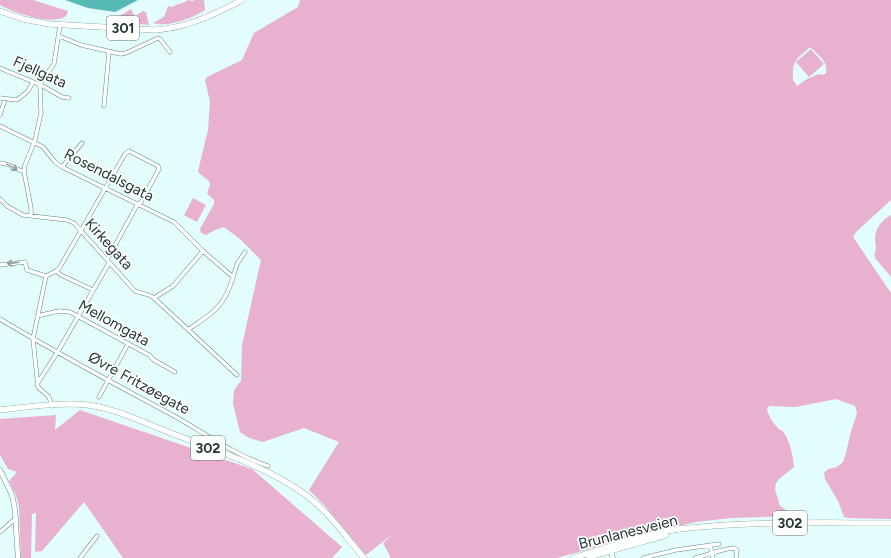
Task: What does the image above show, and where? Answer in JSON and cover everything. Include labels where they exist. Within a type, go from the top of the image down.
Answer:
[{"type":"main road","name":"301","points":[[0,11],[31,21],[60,25],[163,29],[193,22],[242,0]]},
{"type":"main road","name":"302","points":[[0,410],[78,404],[108,409],[245,462],[269,472],[291,485],[318,505],[364,558]]},
{"type":"main road","name":"Brunlanesveien","points":[[573,558],[689,529],[739,524],[891,523]]},
{"type":"main road","name":"Brunlanesveien","points":[[586,558],[610,549]]},
{"type":"street","points":[[31,216],[31,208],[24,172],[25,165],[34,143],[42,110],[40,84],[54,64],[60,25]]},
{"type":"street","points":[[59,36],[81,45],[121,54],[158,38],[162,40],[170,52]]},
{"type":"street","points":[[104,106],[109,52]]},
{"type":"street","name":"Fjellgata","points":[[0,68],[40,84],[62,97],[70,98]]},
{"type":"street","points":[[0,98],[16,100],[29,89],[33,82]]},
{"type":"street","points":[[0,115],[5,99]]},
{"type":"street","name":"Rosendalsgata","points":[[0,126],[44,149],[55,162],[62,166],[174,222],[203,251],[233,277]]},
{"type":"street","points":[[62,166],[82,143]]},
{"type":"street","points":[[0,265],[25,262],[27,270],[46,276],[56,271],[60,267],[125,154],[131,152],[158,166],[159,168],[136,207],[78,316],[38,384]]},
{"type":"street","points":[[0,163],[5,163],[24,172]]},
{"type":"street","name":"Kirkegata","points":[[0,199],[13,210],[23,215],[68,220],[74,223],[135,291],[148,294],[154,298],[237,375]]},
{"type":"street","points":[[154,298],[173,286],[203,251]]},
{"type":"street","points":[[189,329],[214,312],[224,301],[230,288],[237,264],[245,252]]},
{"type":"street","points":[[56,271],[61,275],[92,290]]},
{"type":"street","points":[[46,276],[33,339],[38,384],[40,389],[49,397],[52,406]]},
{"type":"street","name":"Mellomgata","points":[[37,316],[62,310],[70,312],[175,372]]},
{"type":"street","name":"Øvre Fritzøegate","points":[[1,321],[250,460],[268,466]]},
{"type":"street","points":[[99,397],[128,344]]},
{"type":"street","points":[[0,470],[12,495],[16,518],[18,558]]},
{"type":"street","points":[[0,532],[16,518]]},
{"type":"street","points":[[80,558],[97,536]]},
{"type":"street","points":[[643,558],[676,550],[719,544]]},
{"type":"street","points":[[710,545],[713,558]]},
{"type":"street","points":[[696,558],[712,552],[734,548],[736,550],[736,558]]},
{"type":"street","points":[[610,549],[613,558]]},
{"type":"shaded area","points":[[0,0],[33,0],[68,11],[66,16],[60,19],[43,19],[23,15],[6,8],[0,5]]},
{"type":"shaded area","points":[[188,0],[204,0],[205,10],[194,16],[172,23],[153,23],[164,17],[168,6],[172,7]]},
{"type":"shaded area","points":[[300,0],[891,0],[891,200],[856,232],[853,237],[891,293],[891,519],[844,517],[838,501],[825,479],[824,473],[828,469],[837,467],[843,462],[857,413],[855,406],[836,399],[796,407],[769,406],[767,410],[773,422],[786,436],[790,444],[794,467],[779,479],[776,483],[775,489],[780,506],[789,512],[790,516],[731,518],[696,522],[632,537],[557,558],[390,558],[383,543],[394,533],[366,555],[325,506],[309,490],[339,442],[304,428],[263,442],[249,438],[240,432],[233,404],[234,390],[241,381],[242,345],[261,260],[241,240],[224,227],[206,235],[201,233],[200,229],[214,204],[214,200],[207,193],[210,185],[209,181],[198,171],[208,130],[210,102],[205,80],[207,77],[242,60],[254,33],[298,7]],"holes":[[[809,48],[811,48],[824,62],[827,69],[826,73],[807,79],[797,86],[793,80],[793,69],[795,62]]]},
{"type":"shaded area","points":[[131,9],[134,15],[129,22],[107,19],[106,16],[118,17]]},
{"type":"shaded area","points":[[143,11],[146,12],[149,25],[131,21],[135,16]]},
{"type":"shaded area","points":[[811,49],[824,64],[809,77],[796,62]]},
{"type":"shaded area","points":[[193,198],[206,205],[197,222],[184,215]]},
{"type":"shaded area","points":[[891,215],[891,277],[875,258],[875,235],[882,222]]},
{"type":"shaded area","points":[[80,410],[252,469],[342,547],[332,558],[123,558],[84,502],[42,551],[35,552],[36,513],[32,514],[31,558],[21,558],[19,507],[16,495],[9,481],[17,472],[8,469],[0,455],[0,419],[56,415],[55,430]]},
{"type":"water","points":[[65,0],[138,0],[115,12],[88,8]]}]
